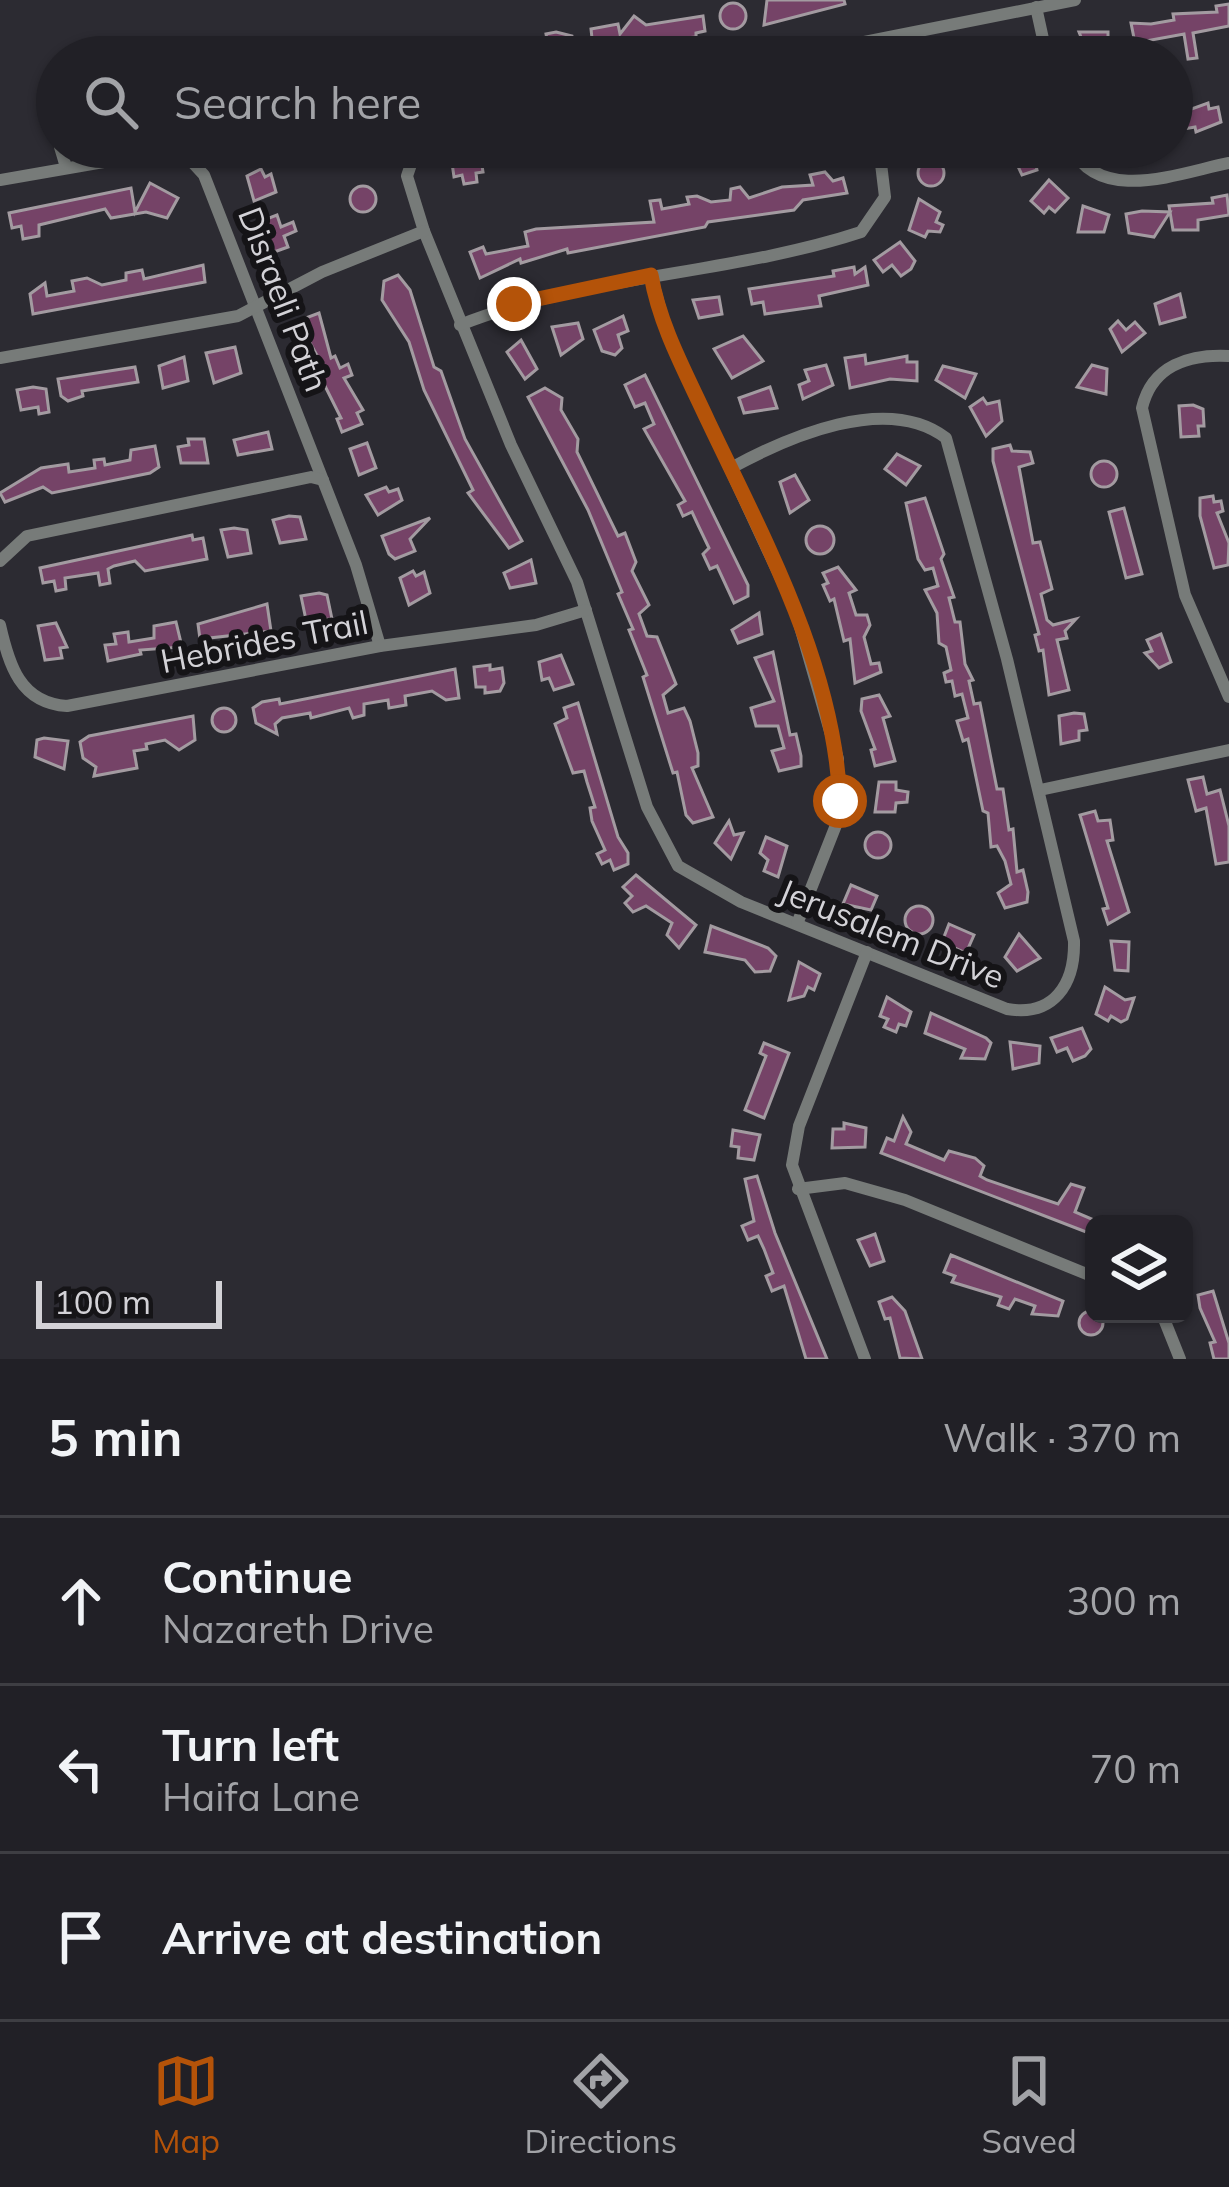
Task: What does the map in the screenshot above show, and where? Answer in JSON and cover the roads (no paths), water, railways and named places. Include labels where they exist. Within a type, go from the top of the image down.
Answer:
[{"type":"street","points":[[917,36],[1075,0]]},
{"type":"street","points":[[1036,7],[1042,36]]},
{"type":"street","points":[[1090,168],[1114,182],[1229,163]]},
{"type":"street","name":"Disraeli Path","points":[[0,180],[61,168]]},
{"type":"street","name":"Disraeli Path","points":[[196,168],[218,202],[380,646]]},
{"type":"street","name":"Jerusalem Drive","points":[[410,168],[407,176],[424,231],[460,326],[586,610],[664,846],[689,875],[1006,1009],[1031,1010],[1057,998],[1075,969],[1075,941],[1040,790],[946,438],[917,422],[870,421],[803,436],[730,468]]},
{"type":"street","points":[[460,326],[514,304],[861,232],[885,197],[882,168]]},
{"type":"street","points":[[0,358],[238,316],[322,272],[424,231]]},
{"type":"street","points":[[651,275],[667,334],[795,609],[838,759],[838,820],[797,924]]},
{"type":"street","points":[[1229,356],[1174,363],[1155,380],[1142,408],[1185,596],[1224,669],[1229,697]]},
{"type":"street","points":[[0,561],[27,536],[311,477],[323,481]]},
{"type":"street","name":"Hebrides Trail","points":[[0,625],[10,665],[22,686],[40,701],[67,706],[380,646],[536,626],[586,610]]},
{"type":"street","points":[[1040,790],[1229,750]]},
{"type":"street","points":[[865,1359],[792,1165],[800,1126],[867,952]]},
{"type":"street","points":[[798,1189],[845,1183],[905,1200],[1085,1273]]},
{"type":"street","points":[[1166,1323],[1180,1359]]}]
